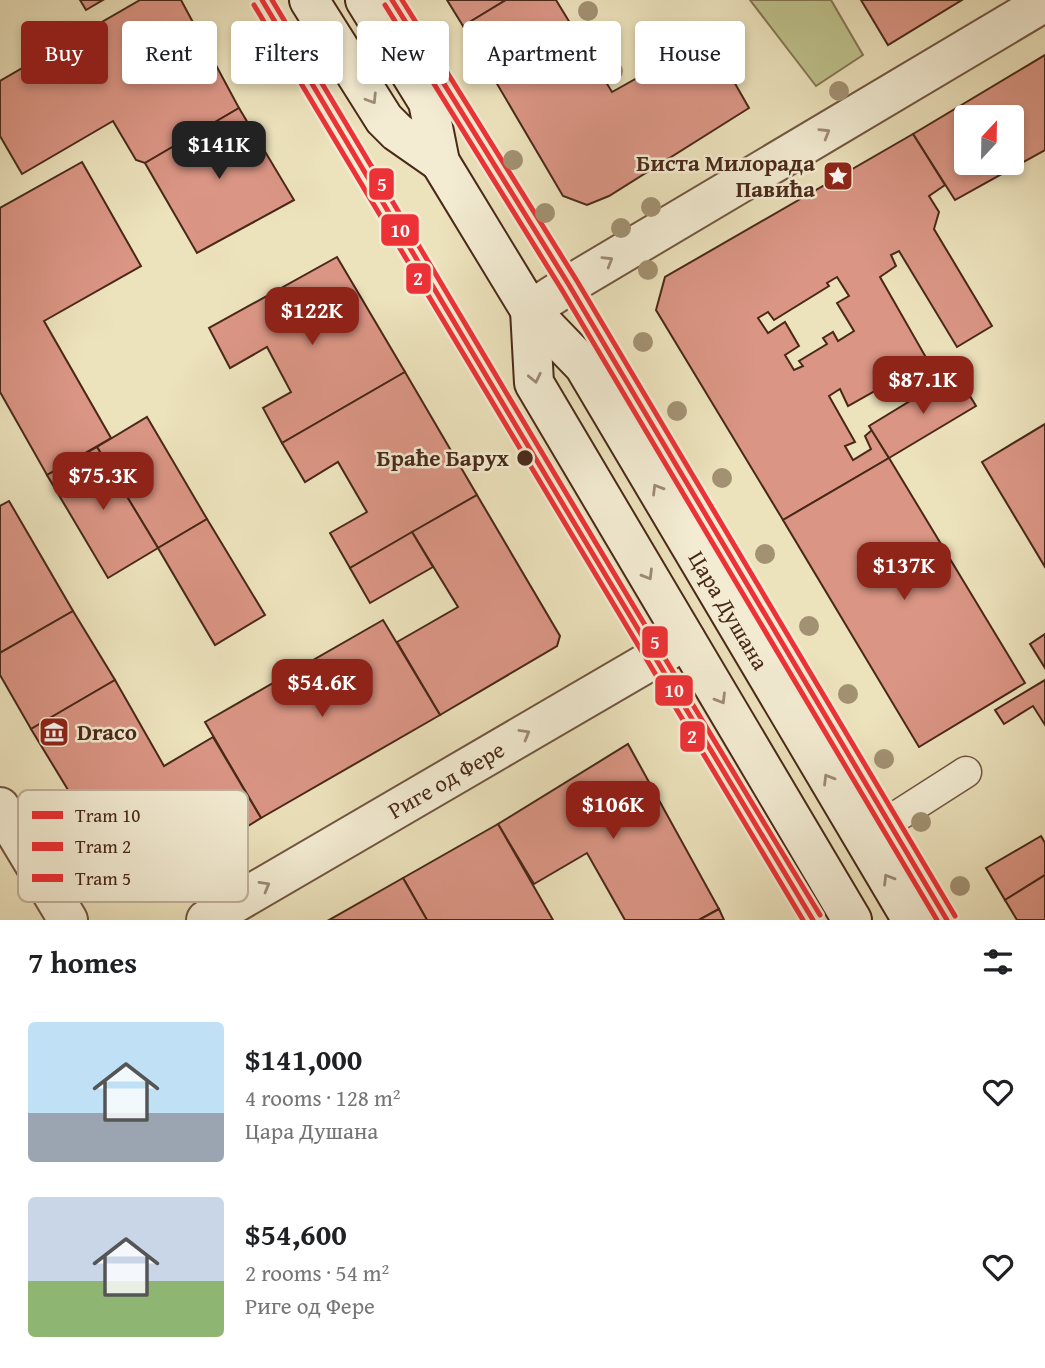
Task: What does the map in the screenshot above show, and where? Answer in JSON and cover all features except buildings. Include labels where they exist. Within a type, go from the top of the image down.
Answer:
[{"type":"main road","name":"Цара Душана","points":[[309,0],[384,119],[397,132],[440,162]]},
{"type":"main road","name":"Цара Душана","points":[[365,0],[428,102],[440,162],[530,310],[584,366],[912,920]]},
{"type":"main road","points":[[530,310],[1045,2]]},
{"type":"main road","name":"Цара Душана","points":[[530,310],[534,383],[852,920]]},
{"type":"main road","name":"Риге од Фере","points":[[248,896],[686,640]]},
{"type":"main road","points":[[0,807],[18,837]]},
{"type":"main road","points":[[57,902],[68,920]]},
{"type":"main road","name":"Риге од Фере","points":[[206,920],[237,902]]},
{"type":"lane","points":[[863,838],[966,772]]},
{"type":"green space","points":[[750,0],[831,0],[863,55],[816,86]]},
{"type":"tram line","name":"10","points":[[262,0],[813,920]]},
{"type":"tram line","name":"5","points":[[272,0],[820,915]]},
{"type":"tram line","name":"10","points":[[392,0],[569,285],[947,920]]},
{"type":"tram line","name":"5","points":[[402,0],[577,281],[955,916]]},
{"type":"tram line","name":"2","points":[[254,5],[803,920]]},
{"type":"tram line","name":"2","points":[[385,5],[562,290],[937,920]]},
{"type":"place","name":"Биста Милорада Павића","points":[[838,176]]},
{"type":"place","name":"Браће Барух","points":[[525,458]]},
{"type":"place","name":"Draco","points":[[54,732]]}]
